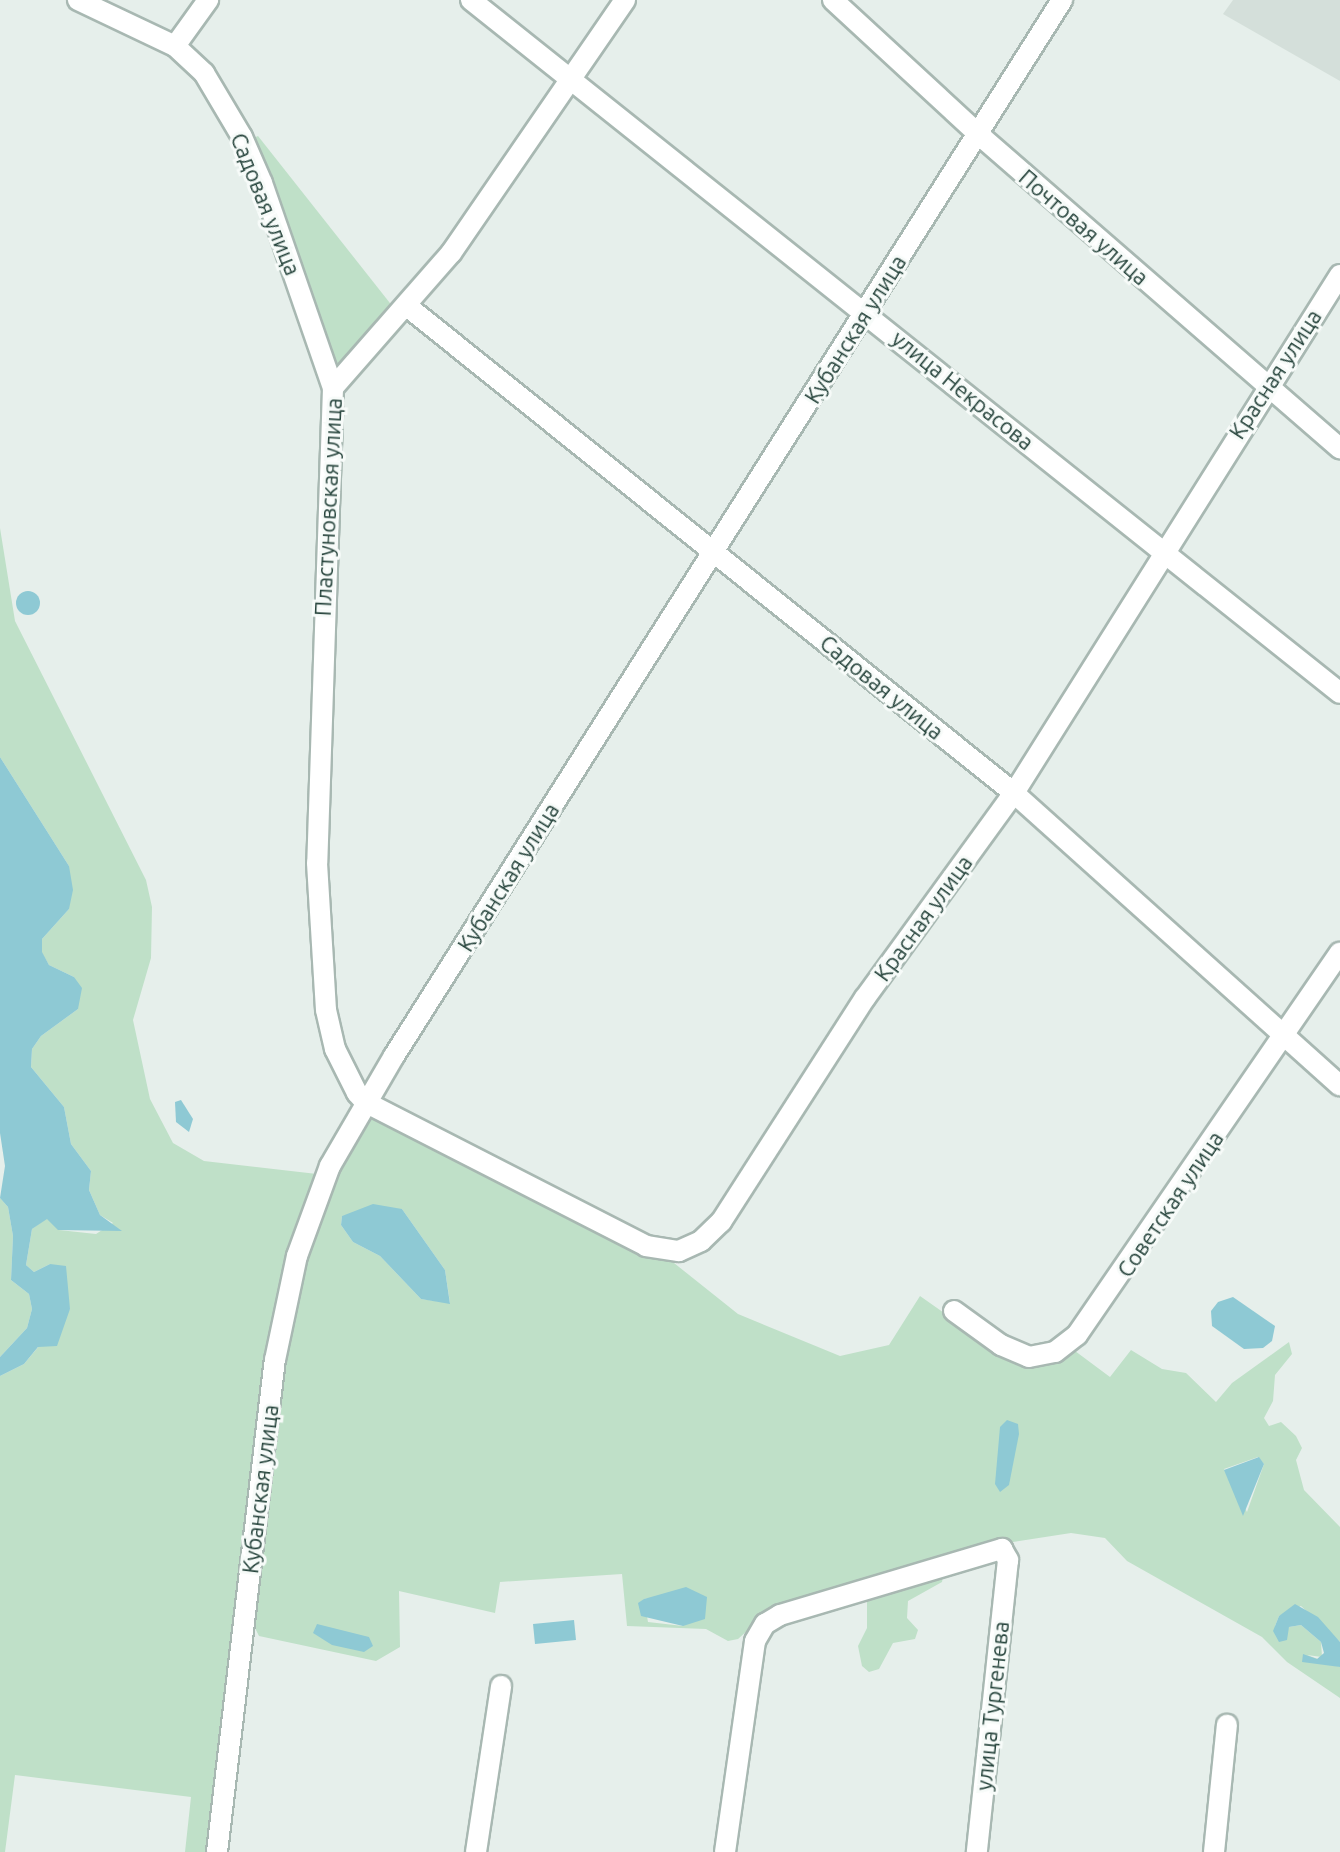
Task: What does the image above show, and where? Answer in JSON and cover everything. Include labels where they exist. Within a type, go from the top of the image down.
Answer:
[{"type":"street","name":"Садовая улица","points":[[78,0],[175,46],[204,73],[242,137],[333,388]]},
{"type":"street","points":[[175,46],[208,0]]},
{"type":"street","name":"улица Некрасова","points":[[471,0],[866,311],[1340,693]]},
{"type":"street","name":"Пластуновская улица","points":[[365,1102],[351,1085],[335,1049],[320,963],[316,771],[333,388],[408,307],[485,209],[625,0]]},
{"type":"street","name":"Почтовая улица","points":[[833,0],[977,133],[1340,449]]},
{"type":"street","name":"Кубанская улица","points":[[217,1852],[282,1319],[318,1195],[365,1102],[1062,0]]},
{"type":"street","name":"Красная улица","points":[[365,1102],[646,1246],[671,1251],[691,1248],[721,1222],[865,998],[1014,793],[1162,552],[1340,275]]},
{"type":"street","name":"Садовая улица","points":[[408,307],[1014,793],[1340,1085]]},
{"type":"street","name":"Советская улица","points":[[954,1311],[1001,1345],[1029,1357],[1043,1357],[1064,1345],[1099,1308],[1340,953]]},
{"type":"street","name":"улица Тургенева","points":[[725,1852],[759,1631],[780,1615],[1002,1549],[1008,1560],[977,1852]]},
{"type":"street","points":[[476,1852],[501,1686]]},
{"type":"street","points":[[1214,1852],[1227,1725]]},
{"type":"shaded area","points":[[1233,0],[1340,0],[1340,81],[1223,14]]},
{"type":"green space","points":[[258,136],[397,312],[343,370],[334,369],[249,140]]},
{"type":"green space","points":[[0,528],[15,621],[146,880],[152,907],[151,958],[133,1020],[150,1099],[173,1143],[204,1161],[317,1174],[282,1285],[209,1852],[185,1852],[191,1797],[15,1775],[5,1852],[0,1852],[0,1376],[24,1364],[70,1309],[50,1264],[34,1272],[26,1265],[32,1229],[47,1218],[59,1230],[96,1234],[113,1223],[100,1215],[89,1190],[91,1171],[71,1144],[64,1107],[31,1067],[32,1049],[41,1036],[78,1009],[74,977],[49,965],[42,953],[42,939],[69,909],[69,866],[0,757]]},
{"type":"green space","points":[[369,1115],[644,1254],[669,1259],[738,1314],[840,1356],[889,1345],[920,1296],[991,1346],[1071,1348],[1110,1377],[1131,1350],[1162,1369],[1186,1373],[1216,1402],[1232,1383],[1289,1342],[1292,1354],[1275,1375],[1273,1401],[1264,1418],[1269,1426],[1281,1422],[1296,1436],[1302,1448],[1296,1460],[1304,1490],[1340,1527],[1340,1642],[1301,1606],[1279,1616],[1275,1626],[1285,1635],[1289,1627],[1301,1625],[1321,1642],[1322,1657],[1307,1655],[1340,1667],[1340,1698],[1287,1662],[1262,1637],[1127,1561],[1105,1538],[1071,1533],[1000,1544],[759,1620],[738,1639],[728,1641],[706,1629],[627,1626],[622,1574],[500,1582],[495,1613],[399,1591],[400,1647],[376,1661],[259,1636],[252,1622],[283,1367],[307,1252],[342,1159]],"holes":[[[402,1209],[445,1270],[450,1303],[421,1299],[380,1256],[353,1242],[341,1225],[342,1216]],[[1258,1457],[1264,1464],[1247,1512],[1224,1469]],[[664,1596],[683,1626],[648,1622],[644,1599]]]},
{"type":"green space","points":[[0,1198],[8,1207],[13,1236],[11,1280],[29,1294],[32,1309],[27,1328],[0,1357]]},
{"type":"green space","points":[[944,1571],[942,1582],[908,1601],[907,1618],[918,1630],[915,1639],[893,1643],[879,1669],[869,1672],[862,1666],[858,1646],[867,1628],[867,1599]]},
{"type":"water","points":[[28,591],[36,595],[40,603],[36,611],[28,615],[20,611],[16,603],[20,595]]},
{"type":"water","points":[[0,757],[69,866],[73,890],[69,909],[42,939],[42,952],[49,965],[74,977],[82,988],[78,1009],[41,1036],[32,1049],[31,1067],[64,1107],[71,1144],[91,1171],[89,1190],[100,1215],[122,1231],[58,1230],[47,1219],[32,1229],[26,1265],[34,1272],[50,1264],[66,1266],[70,1309],[57,1346],[38,1347],[24,1364],[0,1376],[0,1357],[27,1328],[32,1309],[29,1294],[11,1280],[13,1236],[8,1207],[0,1198],[5,1166],[0,1133]]},
{"type":"water","points":[[181,1100],[193,1119],[189,1132],[176,1122],[175,1102]]},
{"type":"water","points":[[373,1204],[402,1209],[445,1270],[450,1304],[421,1299],[380,1256],[353,1242],[341,1225],[342,1216]]},
{"type":"water","points":[[1233,1297],[1275,1326],[1272,1341],[1263,1348],[1244,1349],[1212,1326],[1211,1311],[1218,1302]]},
{"type":"water","points":[[1007,1420],[1018,1424],[1019,1434],[1009,1485],[1000,1492],[995,1484],[1000,1427]]},
{"type":"water","points":[[1259,1457],[1264,1464],[1243,1516],[1224,1470]]},
{"type":"water","points":[[686,1587],[707,1597],[705,1619],[683,1626],[641,1616],[638,1603],[644,1599]]},
{"type":"water","points":[[1295,1604],[1318,1617],[1340,1642],[1340,1667],[1302,1662],[1303,1654],[1317,1659],[1324,1653],[1321,1642],[1301,1625],[1289,1627],[1287,1640],[1279,1642],[1273,1631],[1279,1616]]},
{"type":"water","points":[[574,1620],[576,1640],[535,1644],[533,1624]]},
{"type":"water","points":[[317,1624],[369,1637],[373,1646],[364,1652],[332,1645],[313,1633]]}]
